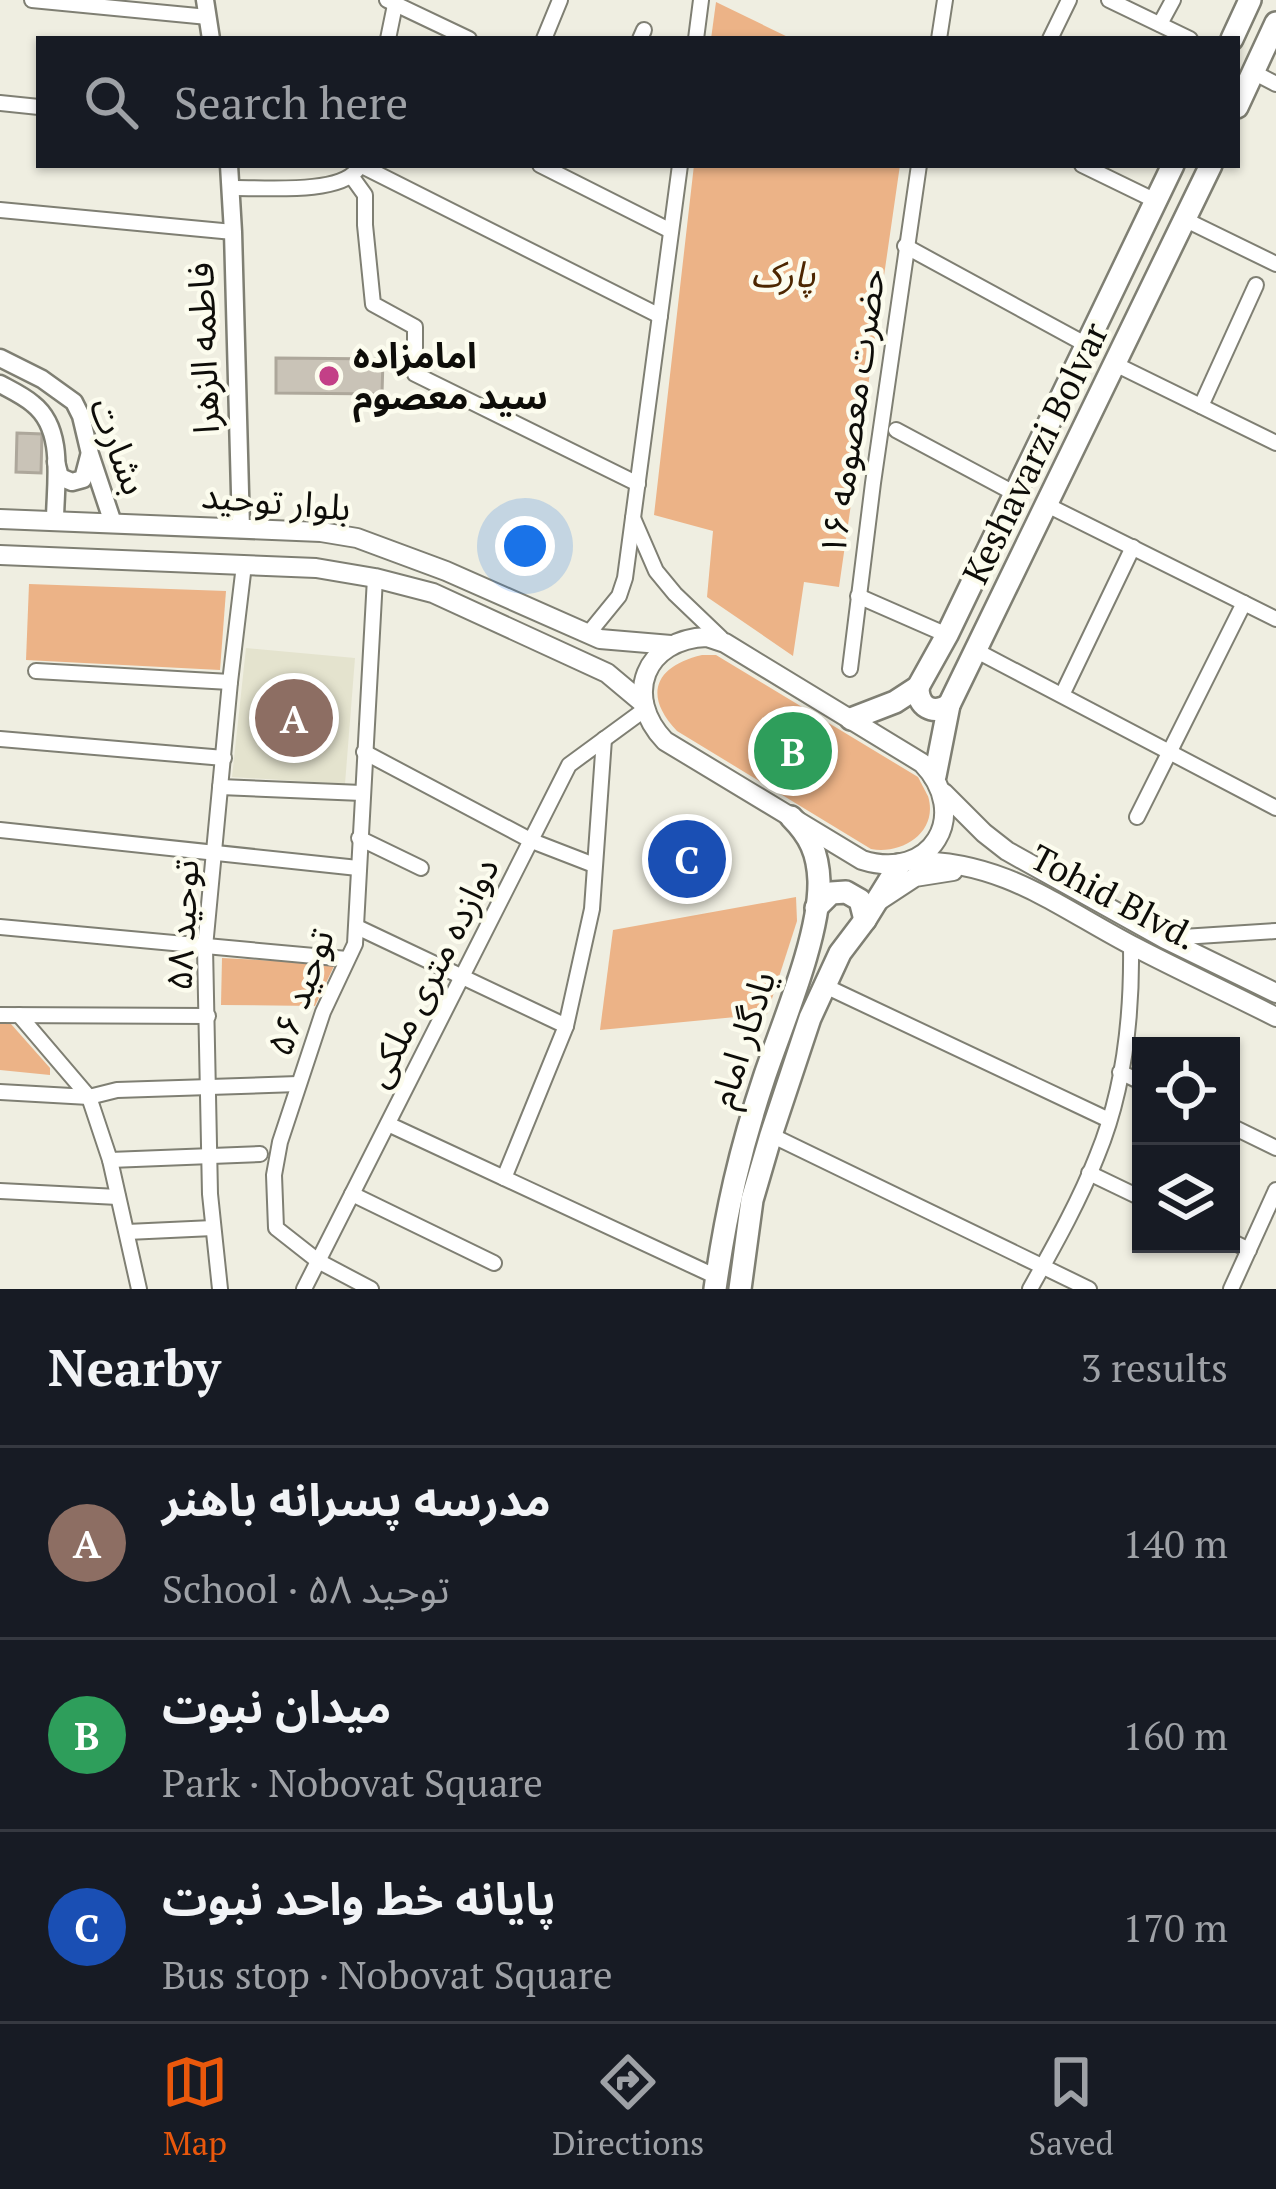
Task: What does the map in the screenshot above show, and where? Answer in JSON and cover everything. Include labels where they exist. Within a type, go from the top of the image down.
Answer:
[{"type":"main road","points":[[1233,36],[1250,0]]},
{"type":"main road","points":[[1240,99],[1276,23]]},
{"type":"main road","name":"Keshavarzi Bolvar","points":[[918,687],[1172,168]]},
{"type":"main road","name":"Keshavarzi Bolvar","points":[[939,785],[949,705],[1209,168]]},
{"type":"main road","name":"بلوار توحید","points":[[0,519],[321,532],[357,538],[594,636],[671,645],[707,637],[725,643]]},
{"type":"main road","name":"بلوار توحید","points":[[0,555],[316,568],[433,593],[607,673],[644,707],[652,727],[665,741],[790,817]]},
{"type":"main road","points":[[594,636],[619,650],[619,664],[607,673]]},
{"type":"main road","name":"Tohid Blvd.","points":[[725,643],[922,763],[984,833],[1007,851],[1276,993]]},
{"type":"main road","points":[[644,707],[646,673],[671,645]]},
{"type":"main road","points":[[918,687],[918,697],[931,710],[949,705]]},
{"type":"main road","points":[[850,719],[895,702],[918,687]]},
{"type":"main road","points":[[906,863],[932,847],[942,831],[946,812],[939,785]]},
{"type":"main road","name":"Tohid Blvd.","points":[[790,817],[880,866],[937,861],[982,868],[1012,880],[1131,946],[1276,1016]]},
{"type":"main road","name":"یادگار امام","points":[[716,1283],[735,1173],[816,908],[816,858],[809,835],[790,817]]},
{"type":"main road","name":"یادگار امام","points":[[740,1289],[752,1200],[823,985],[840,953],[906,863]]},
{"type":"main road","points":[[816,908],[831,892],[846,892],[871,912],[905,882],[927,874],[965,871],[1012,880]]},
{"type":"street","points":[[32,0],[206,8]]},
{"type":"street","points":[[545,36],[560,0]]},
{"type":"street","points":[[696,36],[701,0]]},
{"type":"street","points":[[939,36],[945,0]]},
{"type":"street","points":[[1051,36],[1069,0]]},
{"type":"street","points":[[1109,0],[1184,36]]},
{"type":"street","points":[[1160,24],[1173,0]]},
{"type":"street","points":[[388,36],[393,1],[463,36]]},
{"type":"street","points":[[1252,72],[1276,84]]},
{"type":"street","points":[[0,104],[36,106]]},
{"type":"street","name":"فاطمه الزهرا","points":[[229,168],[241,529]]},
{"type":"street","points":[[546,168],[671,231]]},
{"type":"street","points":[[594,636],[625,578],[680,168]]},
{"type":"street","name":"حضرت معصومه ۱۶","points":[[850,669],[918,168]]},
{"type":"street","points":[[1088,168],[1156,201]]},
{"type":"street","points":[[230,188],[339,182],[357,169]]},
{"type":"street","points":[[357,169],[660,316]]},
{"type":"street","points":[[357,169],[365,195],[374,304],[415,327],[416,374],[638,484]]},
{"type":"street","points":[[0,209],[233,232]]},
{"type":"street","points":[[1186,220],[1276,264]]},
{"type":"street","points":[[905,246],[1085,344]]},
{"type":"street","points":[[1201,406],[1256,285]]},
{"type":"street","name":"بشارت","points":[[0,358],[74,402],[113,523]]},
{"type":"street","points":[[1115,364],[1275,440]]},
{"type":"street","name":"بشارت","points":[[0,385],[32,402],[52,430],[55,521]]},
{"type":"street","points":[[896,430],[1014,493]]},
{"type":"street","points":[[56,461],[60,478],[72,482],[83,479],[90,454]]},
{"type":"street","points":[[1045,504],[1276,619]]},
{"type":"street","points":[[633,518],[656,571],[725,643]]},
{"type":"street","points":[[1062,695],[1133,548]]},
{"type":"street","name":"توحید ۵۸","points":[[220,1289],[208,1155],[205,947],[244,565]]},
{"type":"street","name":"توحید ۵۶","points":[[371,1289],[318,1261],[276,1228],[274,1175],[322,1012],[355,944],[375,578]]},
{"type":"street","points":[[858,596],[947,635]]},
{"type":"street","points":[[1137,818],[1244,603]]},
{"type":"street","points":[[975,650],[1276,808]]},
{"type":"street","points":[[36,671],[230,682]]},
{"type":"street","name":"دوازده متری ملکی","points":[[304,1289],[569,765],[644,707]]},
{"type":"street","points":[[0,739],[224,758]]},
{"type":"street","points":[[504,1178],[566,1026],[592,909],[604,740]]},
{"type":"street","points":[[364,752],[532,841],[594,865]]},
{"type":"street","points":[[220,787],[362,793]]},
{"type":"street","points":[[0,830],[358,868]]},
{"type":"street","points":[[359,838],[421,868]]},
{"type":"street","points":[[0,927],[347,959]]},
{"type":"street","points":[[357,927],[566,1026]]},
{"type":"street","points":[[1166,939],[1276,931]]},
{"type":"street","points":[[1030,1289],[1090,1173],[1109,1120],[1132,995],[1131,946]]},
{"type":"street","points":[[823,985],[1109,1120]]},
{"type":"street","points":[[0,1015],[208,1016]]},
{"type":"street","points":[[19,1015],[88,1096],[110,1160],[139,1289]]},
{"type":"street","points":[[1120,1072],[1132,1078]]},
{"type":"street","points":[[0,1092],[88,1096],[117,1090],[298,1084]]},
{"type":"street","points":[[388,1124],[716,1283]]},
{"type":"street","points":[[1240,1130],[1276,1148]]},
{"type":"street","points":[[770,1135],[1089,1289]]},
{"type":"street","points":[[110,1160],[260,1154]]},
{"type":"street","points":[[1090,1173],[1132,1194]]},
{"type":"street","points":[[1231,1289],[1276,1190]]},
{"type":"street","points":[[0,1191],[118,1197]]},
{"type":"street","points":[[352,1194],[494,1262]]},
{"type":"street","points":[[127,1232],[213,1228]]},
{"type":"street","points":[[1240,1246],[1249,1250]]},
{"type":"shaded area","points":[[246,648],[355,658],[345,784],[232,777]]},
{"type":"green space","points":[[716,2],[786,36],[711,36]]},
{"type":"green space","name":"پارک","points":[[694,168],[900,168],[839,587],[804,582],[793,656],[707,597],[713,531],[654,515]]},
{"type":"green space","points":[[29,584],[226,591],[220,670],[26,660]]},
{"type":"green space","points":[[716,655],[918,777],[930,809],[923,830],[906,844],[871,849],[677,731],[660,705],[659,683],[674,666]]},
{"type":"green space","points":[[796,897],[797,921],[767,1014],[600,1030],[613,930]]},
{"type":"green space","points":[[222,958],[335,964],[315,1006],[221,1005]]},
{"type":"green space","points":[[0,1024],[11,1024],[50,1068],[50,1075],[0,1070]]},
{"type":"building","name":"امامزاده سید معصوم","points":[[276,358],[383,359],[382,394],[276,393]]},
{"type":"building","points":[[17,433],[42,434],[41,473],[16,472]]},
{"type":"place","name":"امامزاده سید معصوم","points":[[329,376]]},
{"type":"place","name":"مدرسه پسرانه باهنر","points":[[294,718]]},
{"type":"place","name":"میدان نبوت","points":[[793,751]]},
{"type":"place","name":"پایانه خط واحد نبوت","points":[[687,859]]}]
